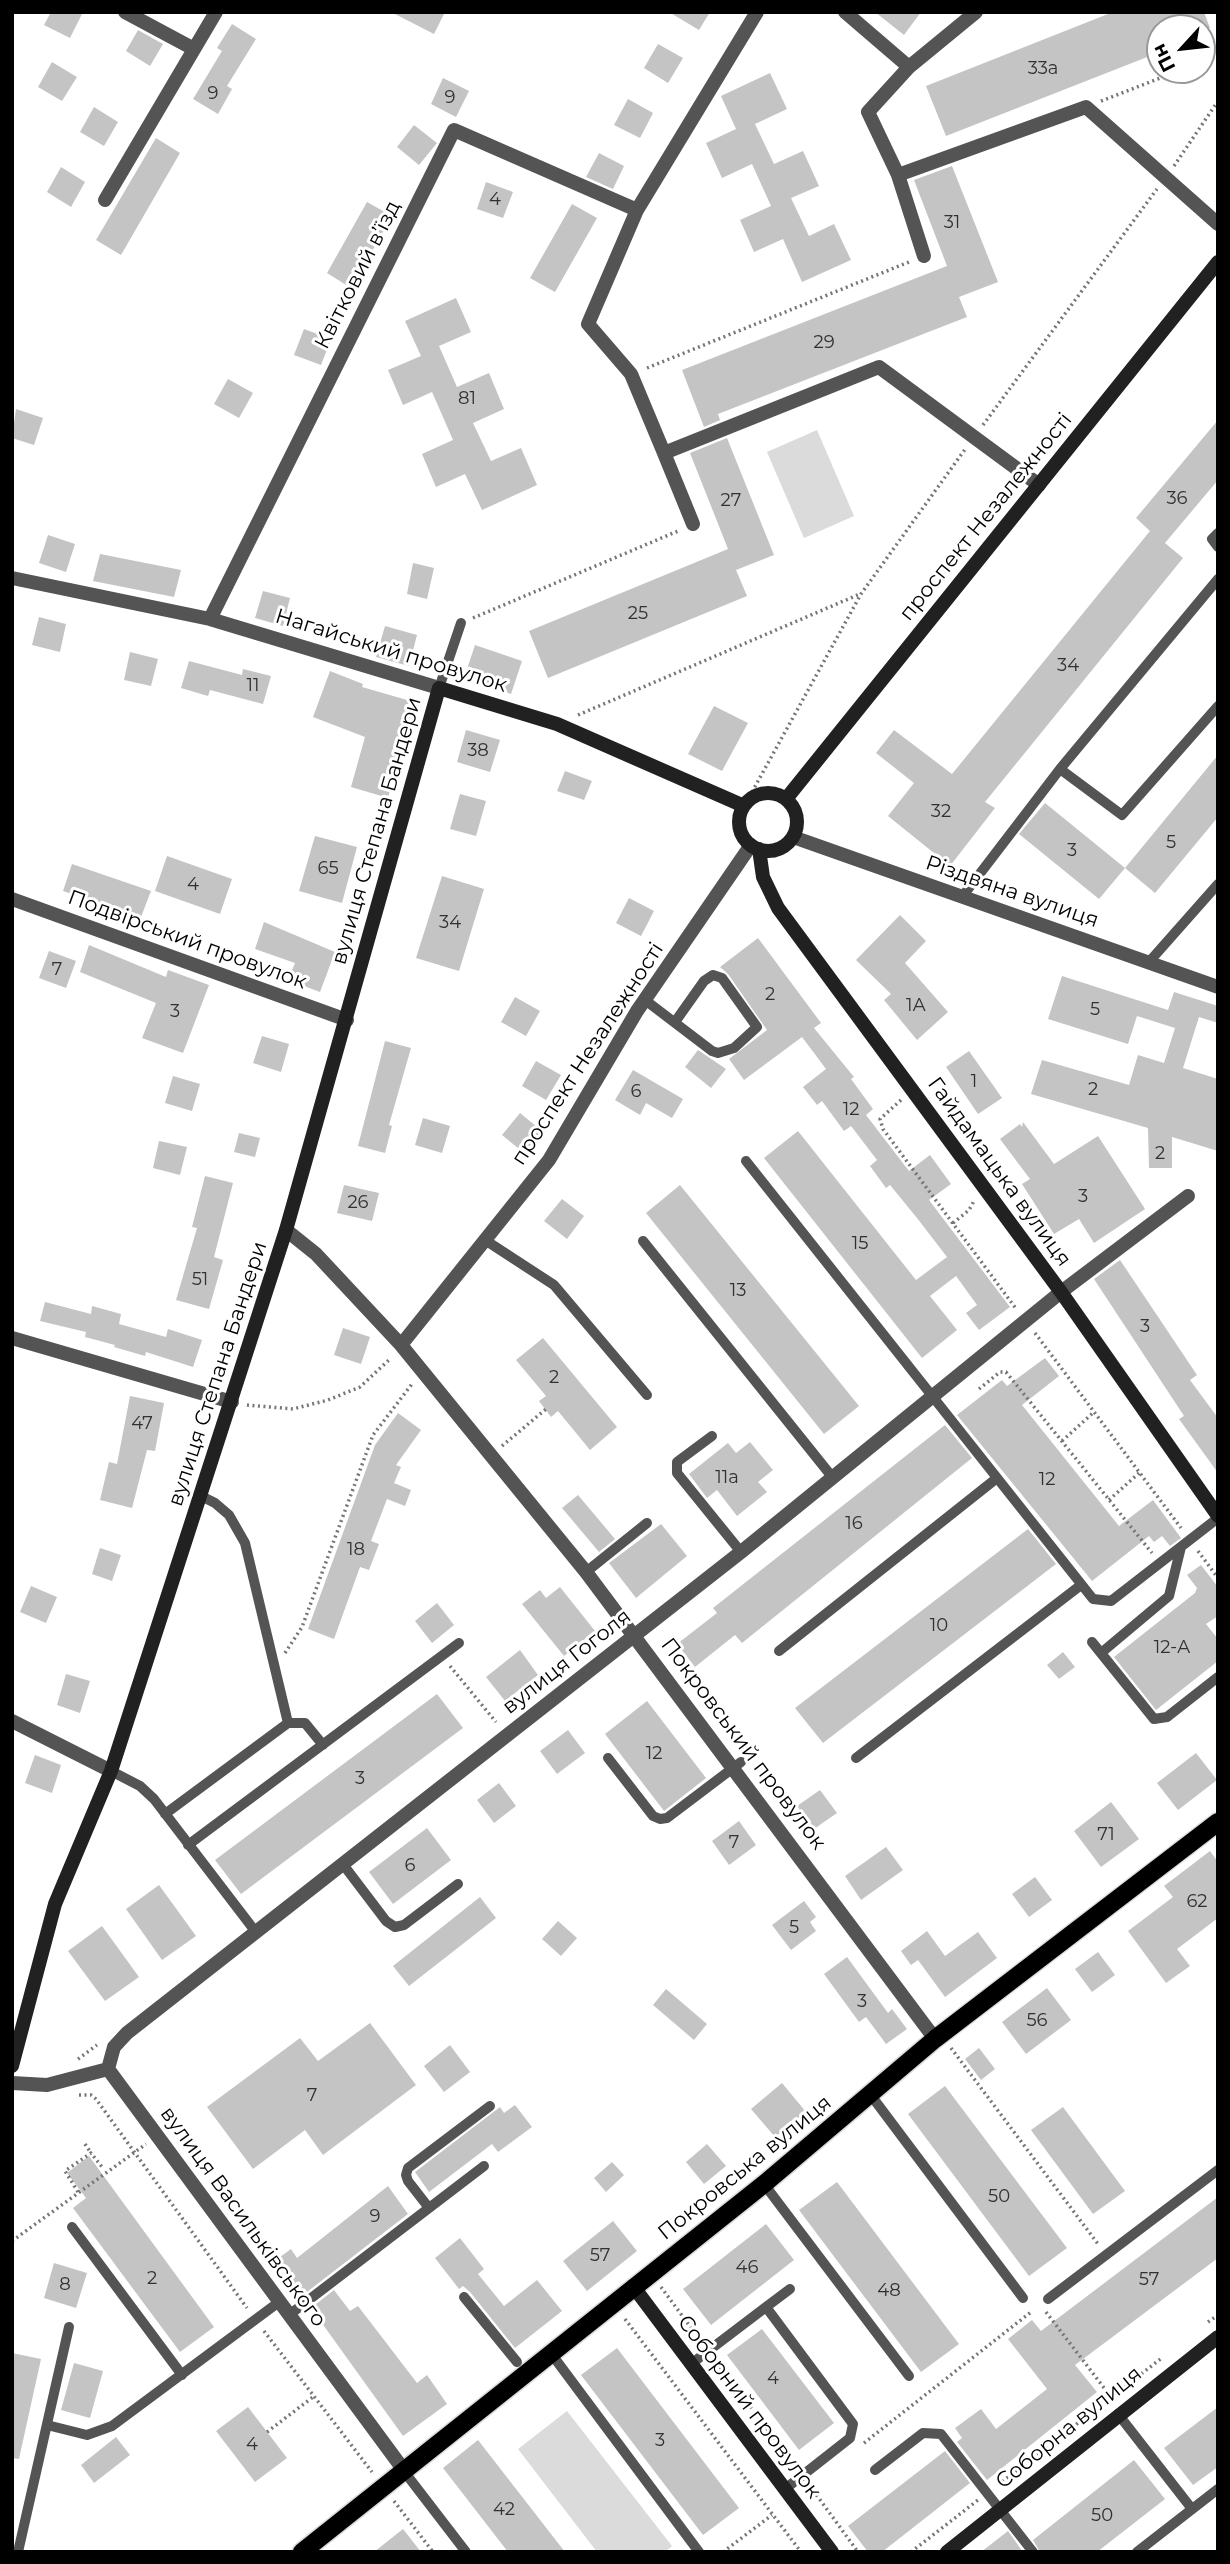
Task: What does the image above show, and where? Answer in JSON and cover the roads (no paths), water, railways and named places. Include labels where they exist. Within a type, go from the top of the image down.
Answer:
[{"type":"main road","name":"Покровська вулиця","points":[[302,2552],[402,2469],[764,2184],[870,2094],[942,2042],[1218,1822]]},
{"type":"street","points":[[125,12],[194,49]]},
{"type":"street","points":[[105,200],[216,12]]},
{"type":"street","points":[[693,524],[631,374],[588,324],[637,210],[757,12]]},
{"type":"street","points":[[845,12],[909,67]]},
{"type":"street","points":[[924,256],[898,175],[868,112],[909,67],[976,12]]},
{"type":"street","points":[[898,175],[1086,107],[1218,224]]},
{"type":"street","name":"Квітковий в’їзд","points":[[211,619],[454,130],[637,210]]},
{"type":"street","name":"проспект Незалежності","points":[[786,799],[1218,262]]},
{"type":"street","points":[[664,453],[879,367],[1038,485]]},
{"type":"street","name":"Нагайський провулок","points":[[12,578],[211,619],[556,724],[744,806]]},
{"type":"street","name":"вулиця Степана Бандери","points":[[12,2066],[55,1904],[111,1771],[286,1230],[439,688]]},
{"type":"street","points":[[759,794],[777,794],[786,799],[796,812],[793,837],[775,850],[755,847],[741,831],[740,814],[744,806],[759,794]]},
{"type":"street","name":"Різдвяна вулиця","points":[[793,837],[1218,987]]},
{"type":"street","name":"проспект Незалежності","points":[[401,1345],[549,1160],[645,1000],[755,847]]},
{"type":"street","name":"Гайдамацька вулиця","points":[[755,847],[763,877],[778,908],[1061,1292],[1218,1517]]},
{"type":"street","name":"Подвірський провулок","points":[[12,899],[346,1020]]},
{"type":"street","name":"вулиця Гоголя","points":[[108,2069],[114,2047],[127,2033],[741,1552],[1061,1292],[1188,1196]]},
{"type":"street","name":"Покровський провулок","points":[[286,1230],[316,1254],[423,1370],[586,1572],[942,2042]]},
{"type":"street","points":[[12,1338],[232,1402]]},
{"type":"street","points":[[12,1721],[111,1771]]},
{"type":"street","points":[[12,2083],[47,2085],[108,2069]]},
{"type":"street","name":"вулиця Васильківського","points":[[108,2069],[402,2469]]},
{"type":"street","name":"Соборний провулок","points":[[633,2287],[832,2552]]},
{"type":"street","name":"Соборна вулиця","points":[[947,2552],[1120,2412],[1218,2337]]},
{"type":"lane","points":[[1218,533],[1212,539],[1218,547]]},
{"type":"lane","points":[[962,897],[1060,769],[1218,579]]},
{"type":"lane","points":[[439,688],[461,623]]},
{"type":"lane","points":[[1060,769],[1122,815],[1218,706]]},
{"type":"lane","points":[[1149,962],[1218,884]]},
{"type":"lane","points":[[645,1000],[675,1022],[718,1053],[734,1048],[757,1027],[722,978],[713,975],[704,981],[675,1022]]},
{"type":"lane","points":[[746,1161],[1093,1599],[1111,1601],[1218,1517]]},
{"type":"lane","points":[[485,1240],[554,1285],[647,1395]]},
{"type":"lane","points":[[643,1241],[833,1478]]},
{"type":"lane","points":[[712,1436],[677,1462],[677,1473],[741,1552]]},
{"type":"lane","points":[[779,1651],[997,1478]]},
{"type":"lane","points":[[201,1496],[229,1515],[245,1543],[288,1723]]},
{"type":"lane","points":[[586,1572],[647,1523]]},
{"type":"lane","points":[[1101,1654],[1169,1596],[1181,1547]]},
{"type":"lane","points":[[856,1758],[1081,1585]]},
{"type":"lane","points":[[1092,1642],[1154,1719],[1167,1717],[1218,1677]]},
{"type":"lane","points":[[188,1845],[459,1643]]},
{"type":"lane","points":[[165,1814],[288,1723],[305,1723],[323,1745]]},
{"type":"lane","points":[[608,1758],[653,1816],[660,1819],[667,1818],[741,1762]]},
{"type":"lane","points":[[111,1771],[140,1786],[165,1814],[254,1931]]},
{"type":"lane","points":[[342,1863],[386,1922],[394,1927],[404,1925],[458,1884]]},
{"type":"lane","points":[[870,2094],[1023,2298]]},
{"type":"lane","points":[[429,2208],[408,2181],[408,2168],[490,2106]]},
{"type":"lane","points":[[289,2315],[484,2166]]},
{"type":"lane","points":[[1044,2301],[1218,2170]]},
{"type":"lane","points":[[764,2184],[909,2376]]},
{"type":"lane","points":[[72,2227],[182,2375]]},
{"type":"lane","points":[[691,2364],[790,2289]]},
{"type":"lane","points":[[464,2297],[517,2362]]},
{"type":"lane","points":[[47,2425],[87,2435],[112,2426],[279,2302]]},
{"type":"lane","points":[[766,2307],[853,2424],[850,2438],[785,2489]]},
{"type":"lane","points":[[18,2552],[69,2326]]},
{"type":"lane","points":[[550,2352],[699,2552]]},
{"type":"lane","points":[[1120,2412],[1192,2509]]},
{"type":"lane","points":[[875,2470],[923,2433],[933,2431],[941,2434],[1033,2552]]},
{"type":"lane","points":[[402,2469],[466,2552]]},
{"type":"lane","points":[[1137,2552],[1218,2488]]}]
